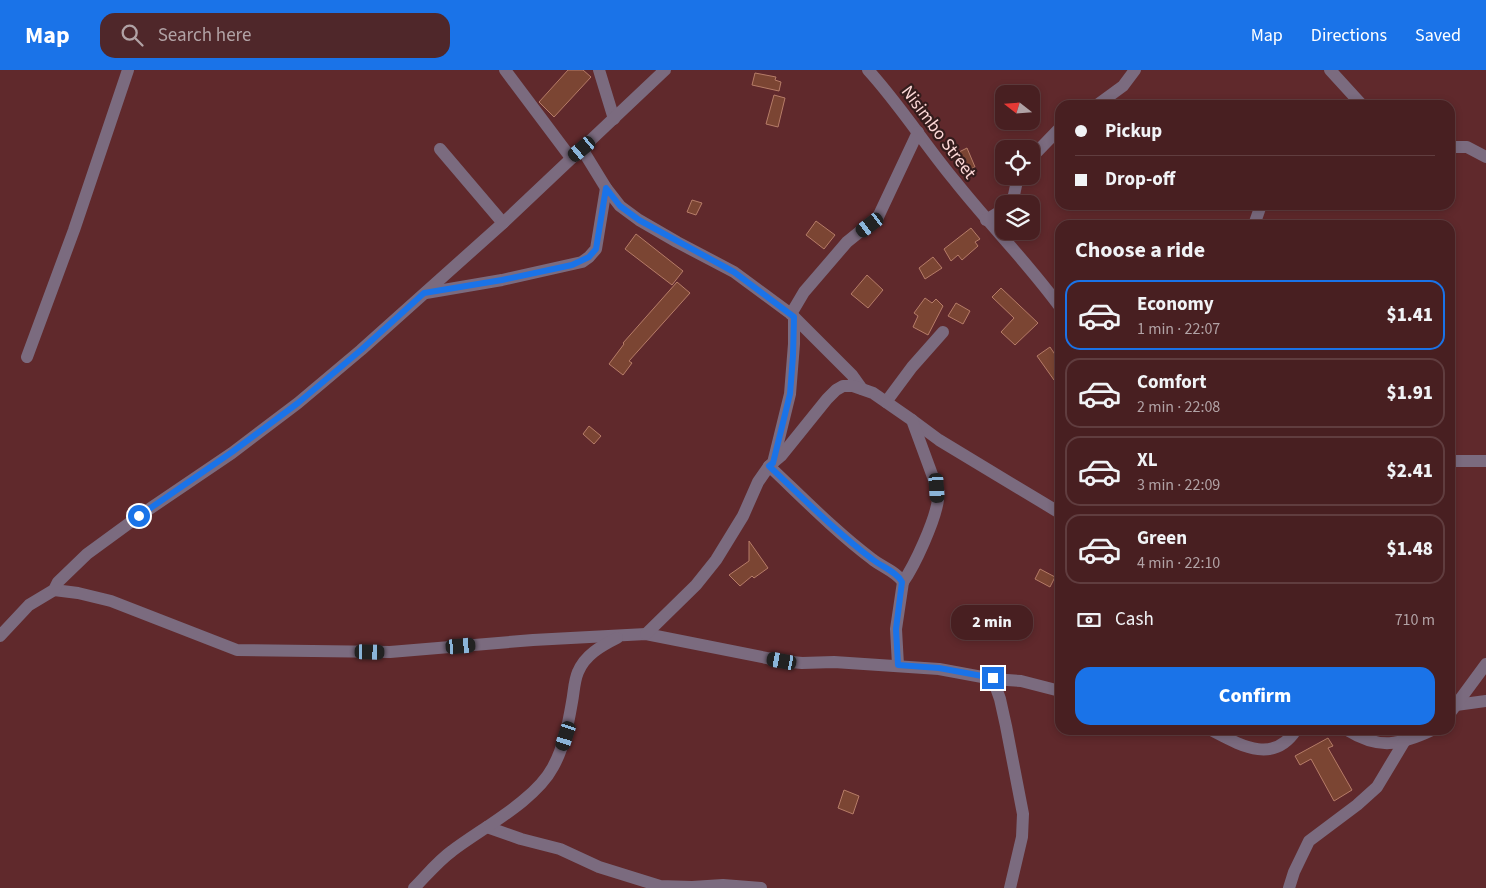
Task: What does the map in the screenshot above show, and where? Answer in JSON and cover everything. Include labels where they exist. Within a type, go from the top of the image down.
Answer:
[{"type":"street","points":[[27,357],[74,230],[128,70]]},
{"type":"street","points":[[506,70],[571,158]]},
{"type":"street","points":[[599,70],[614,119]]},
{"type":"street","points":[[0,636],[29,605],[54,590],[58,582],[87,554],[298,403],[361,350],[503,223],[665,70]]},
{"type":"street","points":[[1103,100],[1123,86],[1135,70]]},
{"type":"street","points":[[1330,70],[1357,100]]},
{"type":"street","points":[[1343,84],[1345,70]]},
{"type":"street","name":"Nisimbo Street","points":[[874,72],[943,167],[1055,300]]},
{"type":"street","points":[[771,464],[790,394],[794,352],[792,316],[804,292],[834,256],[847,242],[878,217],[918,132]]},
{"type":"street","points":[[1040,149],[1055,133]]},
{"type":"street","points":[[1455,148],[1467,147],[1486,157]]},
{"type":"street","points":[[582,149],[606,188],[620,206],[639,220],[734,272],[792,316],[852,375],[862,388],[886,402],[939,440],[1055,510]]},
{"type":"street","points":[[440,150],[503,223]]},
{"type":"street","points":[[424,293],[502,280],[582,262],[596,249],[606,188]]},
{"type":"street","points":[[986,220],[995,214]]},
{"type":"street","points":[[886,402],[912,367],[943,332]]},
{"type":"street","points":[[646,634],[696,585],[716,560],[743,516],[758,482],[826,399],[843,386],[862,388]]},
{"type":"street","points":[[898,665],[896,629],[902,582],[913,567],[938,500],[937,488],[912,420]]},
{"type":"street","points":[[1455,461],[1486,461]]},
{"type":"street","points":[[771,464],[833,528],[873,560],[900,577],[902,582]]},
{"type":"street","points":[[54,590],[78,593],[111,601],[237,650],[390,652],[533,640],[646,634],[782,661],[939,668],[1021,681],[1055,690]]},
{"type":"street","points":[[414,888],[450,852],[487,828],[534,791],[552,769],[566,736],[578,672],[589,655],[622,635]]},
{"type":"street","points":[[1455,706],[1486,664]]},
{"type":"street","points":[[993,678],[1006,726],[1023,820],[1022,837],[1010,888]]},
{"type":"street","points":[[1455,708],[1486,700]]},
{"type":"street","points":[[1220,735],[1236,743],[1259,750],[1278,748],[1287,742],[1292,735]]},
{"type":"street","points":[[1356,735],[1376,743],[1404,742],[1420,735]]},
{"type":"street","points":[[1289,888],[1294,872],[1309,841],[1377,788],[1404,742]]},
{"type":"street","points":[[487,828],[560,849],[599,867],[660,886],[692,887],[723,885],[761,888]]},
{"type":"building","points":[[568,70],[583,70],[591,77],[554,117],[539,102]]},
{"type":"building","points":[[755,73],[776,77],[775,80],[781,82],[779,91],[752,85]]},
{"type":"building","points":[[774,95],[785,98],[778,127],[766,124]]},
{"type":"building","points":[[967,148],[975,167],[965,172],[957,153]]},
{"type":"building","points":[[692,200],[702,203],[696,215],[687,212]]},
{"type":"building","points":[[816,221],[835,235],[824,249],[806,235]]},
{"type":"building","points":[[971,228],[980,239],[975,242],[978,246],[962,260],[958,255],[951,261],[944,249]]},
{"type":"building","points":[[636,234],[683,271],[672,285],[625,249]]},
{"type":"building","points":[[933,257],[942,268],[925,279],[919,268]]},
{"type":"building","points":[[867,275],[883,290],[868,308],[851,294]]},
{"type":"building","points":[[677,282],[690,293],[629,361],[632,363],[623,375],[609,364],[623,343]]},
{"type":"building","points":[[1001,288],[1038,323],[1015,345],[1001,332],[1014,318],[992,297]]},
{"type":"building","points":[[925,298],[932,303],[936,299],[943,306],[928,335],[913,327],[918,316],[914,313]]},
{"type":"building","points":[[956,303],[970,311],[963,324],[948,316]]},
{"type":"building","points":[[1050,347],[1055,354],[1055,379],[1054,380],[1037,356]]},
{"type":"building","points":[[589,426],[601,436],[594,444],[583,434]]},
{"type":"building","points":[[749,541],[768,568],[754,578],[752,576],[740,586],[729,575],[749,561]]},
{"type":"building","points":[[1040,569],[1055,577],[1050,587],[1035,579]]},
{"type":"building","points":[[1328,738],[1333,746],[1328,748],[1352,790],[1334,801],[1311,759],[1300,765],[1295,756]]},
{"type":"building","points":[[844,790],[859,796],[853,814],[838,808]]},
{"type":"route","points":[[139,516],[232,452],[298,403],[361,350],[424,293],[502,280],[582,262],[596,249],[606,188],[620,206],[639,220],[734,272],[794,317],[790,394],[773,463],[769,466],[833,528],[888,571],[900,577],[902,582],[896,629],[898,665],[939,668],[993,678]]}]
